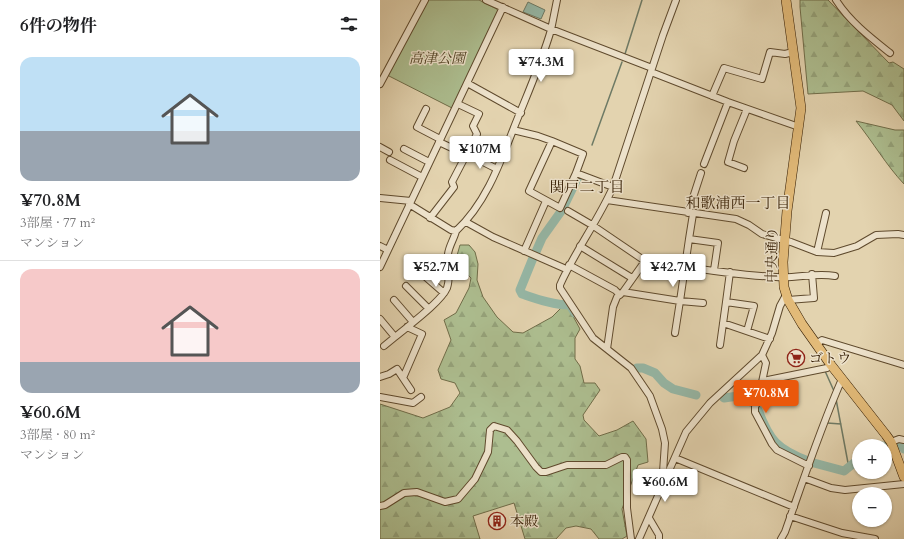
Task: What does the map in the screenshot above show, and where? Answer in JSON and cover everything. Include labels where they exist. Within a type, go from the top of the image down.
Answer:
[{"type":"highway","name":"中央通り","points":[[786,0],[801,108],[787,212],[783,278],[787,298],[802,324],[831,365],[889,439]]},
{"type":"highway","name":"中央通り","points":[[892,445],[904,477]]},
{"type":"street","points":[[380,84],[425,0]]},
{"type":"street","points":[[486,0],[551,29],[712,96],[799,127]]},
{"type":"street","points":[[384,346],[429,309],[444,292],[449,279],[449,249],[456,230],[466,222],[488,189],[497,169],[520,113],[551,29],[557,0]]},
{"type":"street","points":[[664,481],[663,472],[665,443],[662,429],[650,396],[631,368],[593,338],[560,288],[560,285],[568,267],[613,187],[676,0]]},
{"type":"street","points":[[836,0],[841,8],[874,40],[890,53]]},
{"type":"street","points":[[380,264],[503,8]]},
{"type":"street","points":[[712,96],[724,68],[762,79],[770,52],[785,54],[793,52]]},
{"type":"street","points":[[467,83],[520,113]]},
{"type":"street","points":[[704,164],[728,102]]},
{"type":"street","points":[[430,218],[454,187],[452,182],[467,156],[477,134],[473,126],[479,114],[458,104]]},
{"type":"street","points":[[426,109],[417,127],[467,156]]},
{"type":"street","points":[[744,168],[728,162],[734,140],[747,109]]},
{"type":"street","points":[[513,130],[538,136],[552,141],[583,154],[576,174],[560,208],[530,191],[552,141]]},
{"type":"street","points":[[380,148],[388,152]]},
{"type":"street","points":[[404,149],[429,162]]},
{"type":"street","points":[[390,160],[422,177]]},
{"type":"street","points":[[486,160],[485,163],[497,169]]},
{"type":"street","points":[[676,333],[691,214],[701,173]]},
{"type":"street","points":[[576,174],[613,187]]},
{"type":"street","points":[[380,199],[410,202],[430,218],[446,228],[456,230]]},
{"type":"street","points":[[607,200],[691,214],[736,219],[749,225],[762,234],[785,240],[817,252],[834,254],[857,246],[876,235],[904,235]]},
{"type":"street","points":[[524,251],[546,201]]},
{"type":"street","points":[[568,211],[592,225],[645,261],[783,278],[812,274],[835,276]]},
{"type":"street","points":[[817,252],[826,213]]},
{"type":"street","points":[[466,222],[493,237],[524,251],[568,267],[621,293],[703,303]]},
{"type":"street","points":[[689,239],[718,243],[714,270]]},
{"type":"street","points":[[380,246],[388,250]]},
{"type":"street","points":[[580,246],[632,278]]},
{"type":"street","points":[[607,349],[613,307],[617,297],[645,261]]},
{"type":"street","points":[[420,272],[444,292]]},
{"type":"street","points":[[720,345],[730,272]]},
{"type":"street","points":[[639,539],[686,432],[710,403],[762,356],[770,339],[780,306],[787,298],[814,298],[812,274]]},
{"type":"street","points":[[406,286],[429,309]]},
{"type":"street","points":[[394,300],[413,322]]},
{"type":"street","points":[[726,302],[754,306],[747,331]]},
{"type":"street","points":[[380,320],[395,337]]},
{"type":"street","points":[[723,323],[770,339]]},
{"type":"street","points":[[403,378],[422,334],[407,327]]},
{"type":"street","points":[[816,344],[822,340],[904,365]]},
{"type":"street","points":[[762,356],[766,362],[755,412],[772,444],[777,450],[809,466]]},
{"type":"street","points":[[763,381],[827,368],[831,365]]},
{"type":"street","points":[[380,377],[397,369],[411,390]]},
{"type":"street","points":[[781,539],[829,408],[842,379]]},
{"type":"street","points":[[380,397],[413,403],[421,396]]},
{"type":"street","points":[[380,506],[385,505],[404,493],[417,492],[445,502],[458,499],[475,479],[488,452],[490,430],[494,426],[507,430],[517,441],[536,468],[541,472],[546,472],[567,465],[606,465],[625,457],[627,460],[627,508],[631,539]]},
{"type":"street","points":[[892,442],[899,439],[904,440]]},
{"type":"street","points":[[675,458],[794,506]]},
{"type":"street","points":[[804,478],[831,488],[845,490],[904,484]]},
{"type":"street","points":[[790,516],[842,533],[875,539]]},
{"type":"street","points":[[649,518],[659,535],[659,539]]},
{"type":"green space","name":"高津公園","points":[[428,0],[479,0],[497,9],[498,12],[452,108],[387,75]]},
{"type":"green space","points":[[800,0],[828,0],[889,63],[893,62],[904,69],[904,121],[892,105],[863,91],[808,94]]},
{"type":"green space","points":[[856,121],[895,130],[904,130],[904,184],[891,169]]},
{"type":"green space","points":[[460,245],[469,245],[475,252],[478,264],[477,280],[483,297],[497,317],[513,332],[523,333],[552,317],[562,307],[568,307],[580,329],[575,338],[575,359],[580,366],[584,383],[595,383],[600,390],[583,415],[584,420],[599,436],[617,430],[633,421],[646,439],[648,462],[638,465],[622,509],[627,536],[622,539],[599,539],[591,529],[576,526],[566,528],[556,539],[525,539],[514,503],[473,516],[480,539],[380,539],[380,404],[423,418],[450,407],[460,393],[455,383],[441,379],[438,370],[451,340],[444,320],[456,313],[469,288],[471,278],[462,269],[456,259]]},
{"type":"shaded area","points":[[528,2],[545,10],[541,19],[523,12]]},
{"type":"waterway","points":[[625,54],[642,0]]},
{"type":"waterway","points":[[592,145],[622,62]]},
{"type":"waterway","points":[[535,254],[542,238],[562,210],[578,177]]},
{"type":"waterway","points":[[533,258],[520,290],[522,294],[551,303],[570,305],[575,313]]},
{"type":"waterway","points":[[637,368],[643,368],[655,373],[664,383],[673,389],[696,395]]},
{"type":"waterway","points":[[825,371],[834,391]]},
{"type":"waterway","points":[[724,398],[738,396],[753,403]]},
{"type":"waterway","points":[[836,399],[848,463],[852,465]]},
{"type":"waterway","points":[[758,410],[762,421],[776,443],[797,457],[808,461]]},
{"type":"waterway","points":[[827,423],[841,424]]},
{"type":"waterway","points":[[899,445],[904,449]]},
{"type":"waterway","points":[[814,463],[844,471],[852,465]]},
{"type":"place","name":"ゴトウ","points":[[796,358]]},
{"type":"place","name":"本殿","points":[[497,521]]},
{"type":"district","name":"関戸二丁目","points":[[587,187]]},
{"type":"district","name":"和歌浦西一丁目","points":[[738,203]]}]
